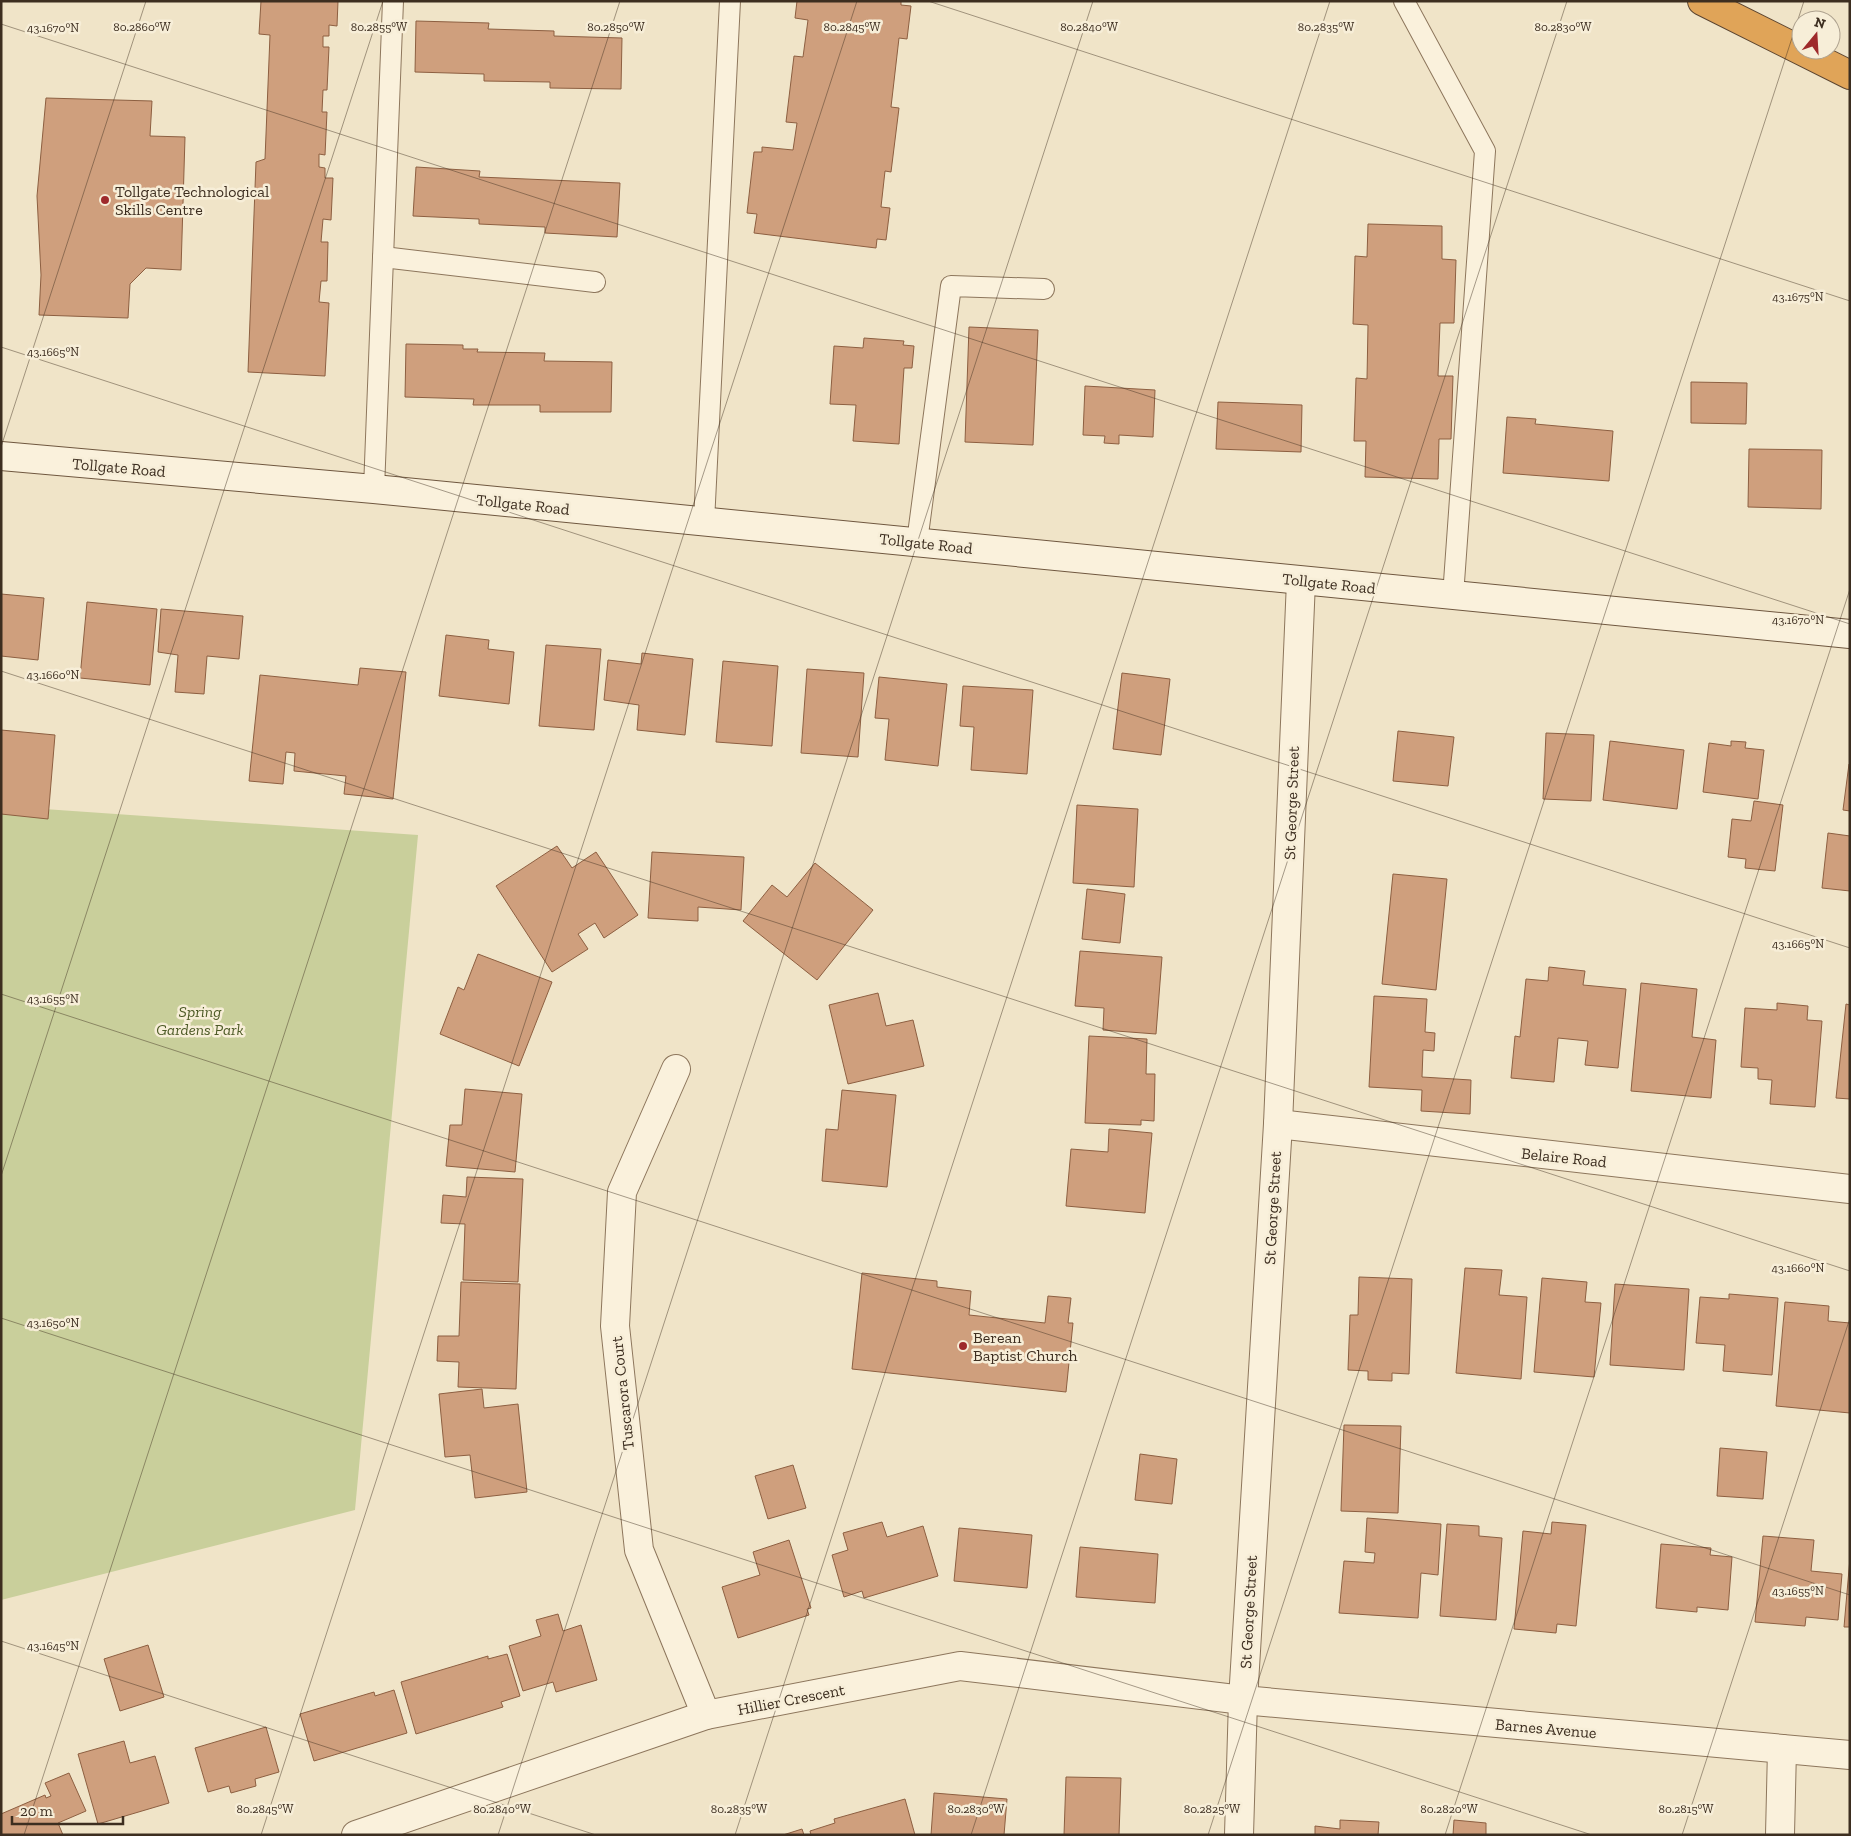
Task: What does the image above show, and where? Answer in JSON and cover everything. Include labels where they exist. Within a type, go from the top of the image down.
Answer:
[{"type":"highway","points":[[1702,1],[1850,75]]},
{"type":"street","name":"Tollgate Road","points":[[1,456],[374,489],[1850,634]]},
{"type":"street","name":"St George Street","points":[[1239,1835],[1243,1700],[1278,1124],[1301,581]]},
{"type":"street","name":"Tuscarora Court","points":[[676,1069],[622,1192],[615,1326],[639,1550],[706,1715]]},
{"type":"street","name":"Belaire Road","points":[[1278,1124],[1850,1189]]},
{"type":"street","name":"Hillier Crescent","points":[[356,1835],[706,1715],[960,1666],[1243,1700]]},
{"type":"street","name":"Barnes Avenue","points":[[1243,1700],[1850,1755]]},
{"type":"street","points":[[1780,1835],[1782,1749]]},
{"type":"lane","points":[[374,489],[393,1]]},
{"type":"lane","points":[[704,522],[730,1]]},
{"type":"lane","points":[[1404,1],[1485,151],[1454,596]]},
{"type":"lane","points":[[383,257],[595,282]]},
{"type":"lane","points":[[917,542],[951,286],[1044,289]]},
{"type":"green space","name":"Spring Gardens Park","points":[[1,806],[418,835],[355,1510],[1,1600]]},
{"type":"building","points":[[261,1],[338,1],[337,26],[329,25],[329,36],[323,36],[323,47],[329,47],[327,90],[323,90],[322,112],[327,112],[325,155],[319,154],[319,167],[325,168],[325,178],[333,178],[331,220],[323,219],[321,242],[328,242],[327,281],[321,281],[319,302],[329,303],[325,376],[248,372],[256,162],[265,159],[270,35],[259,34]]},
{"type":"building","points":[[797,1],[901,1],[901,5],[911,6],[907,39],[899,38],[891,107],[899,108],[891,172],[885,171],[881,207],[890,208],[886,240],[877,239],[876,248],[754,233],[757,214],[747,213],[754,152],[762,152],[762,147],[793,150],[797,123],[786,122],[794,56],[803,57],[808,20],[795,18]]},
{"type":"building","points":[[416,21],[489,23],[488,29],[554,31],[554,36],[622,38],[621,89],[550,88],[550,82],[484,81],[484,74],[415,72]]},
{"type":"building","points":[[46,98],[152,101],[150,136],[185,137],[181,270],[146,268],[130,284],[128,318],[39,315],[41,275],[37,196]]},
{"type":"building","points":[[416,167],[480,171],[479,177],[620,183],[617,237],[545,233],[545,227],[479,224],[479,219],[413,216]]},
{"type":"building","points":[[1368,224],[1442,226],[1442,259],[1456,260],[1454,323],[1440,323],[1438,376],[1453,376],[1451,439],[1439,439],[1438,479],[1365,477],[1366,441],[1354,441],[1356,378],[1367,379],[1368,325],[1353,324],[1355,256],[1367,257]]},
{"type":"building","points":[[969,327],[1038,330],[1033,445],[965,442]]},
{"type":"building","points":[[864,338],[904,341],[903,345],[914,346],[912,368],[904,368],[899,444],[853,441],[856,405],[830,404],[834,346],[863,348]]},
{"type":"building","points":[[406,344],[463,345],[463,349],[478,349],[477,352],[545,353],[544,361],[612,362],[611,412],[540,412],[540,405],[473,405],[474,399],[405,397]]},
{"type":"building","points":[[1691,382],[1747,383],[1746,424],[1691,423]]},
{"type":"building","points":[[1085,386],[1155,390],[1153,437],[1119,435],[1119,444],[1104,443],[1105,436],[1083,435]]},
{"type":"building","points":[[1218,402],[1302,405],[1301,452],[1216,449]]},
{"type":"building","points":[[1507,417],[1536,419],[1535,424],[1613,431],[1609,481],[1503,473]]},
{"type":"building","points":[[1749,449],[1822,450],[1821,509],[1748,507]]},
{"type":"building","points":[[1,594],[44,598],[38,660],[1,656]]},
{"type":"building","points":[[87,602],[157,609],[150,685],[80,678]]},
{"type":"building","points":[[161,609],[243,616],[239,659],[207,656],[204,694],[175,692],[178,655],[158,652]]},
{"type":"building","points":[[446,635],[489,640],[488,649],[514,652],[509,704],[439,696]]},
{"type":"building","points":[[546,645],[601,649],[594,730],[539,726]]},
{"type":"building","points":[[642,653],[693,659],[685,735],[637,730],[639,705],[604,700],[608,660],[641,664]]},
{"type":"building","points":[[723,661],[778,666],[772,746],[716,742]]},
{"type":"building","points":[[360,668],[406,672],[393,799],[344,794],[346,776],[294,771],[295,753],[286,752],[283,784],[249,781],[260,675],[358,685]]},
{"type":"building","points":[[807,669],[864,673],[858,757],[801,753]]},
{"type":"building","points":[[1122,673],[1170,679],[1161,755],[1113,749]]},
{"type":"building","points":[[879,677],[947,684],[938,766],[885,760],[889,719],[875,718]]},
{"type":"building","points":[[963,686],[1033,690],[1027,774],[971,770],[974,727],[960,726]]},
{"type":"building","points":[[1,730],[55,735],[48,819],[1,814]]},
{"type":"building","points":[[1398,731],[1454,737],[1448,786],[1393,781]]},
{"type":"building","points":[[1546,733],[1594,735],[1591,801],[1543,799]]},
{"type":"building","points":[[1610,741],[1684,750],[1677,809],[1603,800]]},
{"type":"building","points":[[1731,741],[1746,742],[1745,748],[1764,750],[1758,799],[1703,792],[1709,743],[1731,746]]},
{"type":"building","points":[[1850,764],[1850,811],[1843,810]]},
{"type":"building","points":[[1754,801],[1783,805],[1775,871],[1745,868],[1746,859],[1728,857],[1732,819],[1751,821]]},
{"type":"building","points":[[1077,805],[1138,809],[1134,887],[1073,883]]},
{"type":"building","points":[[1828,833],[1850,836],[1850,891],[1822,888]]},
{"type":"building","points":[[557,846],[572,868],[596,852],[638,915],[604,938],[595,923],[578,934],[588,949],[552,972],[496,886]]},
{"type":"building","points":[[652,852],[744,857],[741,910],[698,907],[698,921],[648,918]]},
{"type":"building","points":[[815,863],[873,910],[817,980],[743,921],[772,885],[787,897]]},
{"type":"building","points":[[1393,874],[1447,879],[1436,990],[1382,984]]},
{"type":"building","points":[[1087,889],[1125,894],[1120,943],[1082,939]]},
{"type":"building","points":[[1080,951],[1162,957],[1156,1034],[1103,1030],[1104,1008],[1075,1006]]},
{"type":"building","points":[[478,954],[552,982],[519,1066],[440,1034],[458,987],[464,990]]},
{"type":"building","points":[[1549,967],[1585,971],[1583,985],[1626,989],[1618,1068],[1585,1065],[1588,1041],[1558,1038],[1554,1082],[1511,1078],[1515,1036],[1520,1037],[1526,979],[1548,981]]},
{"type":"building","points":[[1641,983],[1697,989],[1692,1037],[1716,1040],[1711,1098],[1631,1091]]},
{"type":"building","points":[[878,993],[886,1026],[913,1020],[924,1066],[848,1084],[829,1005]]},
{"type":"building","points":[[1374,996],[1427,999],[1425,1032],[1435,1033],[1434,1051],[1423,1050],[1422,1077],[1471,1080],[1470,1114],[1421,1111],[1422,1090],[1369,1087]]},
{"type":"building","points":[[1777,1003],[1808,1006],[1807,1020],[1822,1021],[1815,1107],[1770,1104],[1772,1080],[1758,1079],[1758,1068],[1741,1067],[1745,1008],[1777,1010]]},
{"type":"building","points":[[1846,1004],[1850,1005],[1850,1099],[1836,1098]]},
{"type":"building","points":[[1089,1036],[1147,1039],[1146,1074],[1155,1074],[1154,1121],[1141,1120],[1141,1125],[1085,1123]]},
{"type":"building","points":[[465,1089],[522,1094],[515,1172],[446,1166],[450,1125],[462,1125]]},
{"type":"building","points":[[842,1090],[896,1095],[887,1187],[822,1181],[826,1129],[838,1130]]},
{"type":"building","points":[[1109,1129],[1152,1133],[1145,1213],[1066,1206],[1071,1149],[1108,1152]]},
{"type":"building","points":[[467,1177],[523,1179],[518,1282],[463,1280],[465,1224],[441,1223],[443,1195],[466,1197]]},
{"type":"building","points":[[1465,1268],[1502,1270],[1499,1295],[1527,1297],[1521,1379],[1456,1373]]},
{"type":"building","name":"Berean Baptist Church","points":[[862,1273],[937,1281],[937,1287],[971,1291],[969,1315],[1045,1323],[1048,1296],[1071,1298],[1068,1323],[1073,1323],[1066,1392],[852,1369]]},
{"type":"building","points":[[1359,1277],[1412,1279],[1409,1374],[1392,1373],[1392,1381],[1368,1380],[1368,1371],[1348,1370],[1350,1315],[1358,1315]]},
{"type":"building","points":[[1542,1278],[1587,1282],[1585,1302],[1601,1303],[1594,1377],[1534,1372]]},
{"type":"building","points":[[461,1282],[520,1284],[516,1389],[458,1387],[459,1362],[437,1361],[438,1336],[459,1336]]},
{"type":"building","points":[[1615,1284],[1689,1289],[1684,1370],[1610,1365]]},
{"type":"building","points":[[1729,1294],[1778,1298],[1772,1375],[1723,1371],[1725,1345],[1696,1343],[1700,1297],[1729,1299]]},
{"type":"building","points":[[1785,1302],[1829,1306],[1828,1321],[1850,1323],[1850,1413],[1776,1406]]},
{"type":"building","points":[[482,1389],[484,1408],[518,1404],[527,1492],[475,1498],[470,1455],[445,1457],[439,1394]]},
{"type":"building","points":[[1344,1425],[1401,1426],[1398,1513],[1341,1511]]},
{"type":"building","points":[[1720,1448],[1767,1452],[1763,1499],[1717,1496]]},
{"type":"building","points":[[1140,1454],[1177,1459],[1172,1504],[1135,1500]]},
{"type":"building","points":[[793,1465],[806,1508],[768,1519],[755,1476]]},
{"type":"building","points":[[1367,1518],[1441,1524],[1438,1575],[1421,1573],[1418,1618],[1339,1613],[1344,1561],[1374,1563],[1375,1553],[1365,1552]]},
{"type":"building","points":[[882,1522],[887,1537],[923,1526],[938,1576],[864,1598],[862,1591],[844,1597],[832,1555],[848,1550],[843,1533]]},
{"type":"building","points":[[1552,1522],[1586,1525],[1576,1626],[1557,1624],[1556,1633],[1514,1629],[1523,1531],[1551,1534]]},
{"type":"building","points":[[1447,1524],[1479,1526],[1479,1536],[1502,1538],[1496,1620],[1440,1616]]},
{"type":"building","points":[[959,1528],[1032,1535],[1027,1588],[954,1581]]},
{"type":"building","points":[[1763,1536],[1814,1540],[1811,1571],[1842,1574],[1838,1620],[1806,1617],[1805,1626],[1755,1622]]},
{"type":"building","points":[[789,1540],[811,1608],[807,1609],[809,1615],[738,1638],[722,1587],[760,1575],[753,1552]]},
{"type":"building","points":[[1661,1544],[1711,1548],[1710,1555],[1732,1557],[1728,1610],[1697,1607],[1697,1612],[1656,1608]]},
{"type":"building","points":[[1080,1547],[1158,1554],[1155,1603],[1076,1597]]},
{"type":"building","points":[[1850,1558],[1850,1627],[1844,1627]]},
{"type":"building","points":[[558,1614],[563,1631],[581,1625],[597,1680],[556,1692],[553,1682],[523,1691],[509,1646],[541,1636],[536,1620]]},
{"type":"building","points":[[148,1645],[164,1697],[120,1711],[104,1659]]},
{"type":"building","points":[[507,1654],[520,1696],[501,1702],[503,1707],[416,1734],[401,1682],[488,1656],[488,1659]]},
{"type":"building","points":[[394,1690],[407,1733],[314,1761],[300,1714],[374,1692],[375,1696]]},
{"type":"building","points":[[266,1727],[279,1772],[255,1779],[256,1786],[231,1793],[229,1786],[208,1792],[195,1748]]},
{"type":"building","points":[[124,1741],[130,1763],[155,1756],[169,1803],[98,1824],[78,1754]]},
{"type":"building","points":[[69,1773],[86,1811],[58,1823],[63,1835],[1,1835],[1,1814],[45,1795],[46,1798],[51,1796],[45,1783]]},
{"type":"building","points":[[1066,1777],[1121,1778],[1119,1835],[1064,1835]]},
{"type":"building","points":[[934,1793],[1007,1799],[1004,1835],[931,1835]]},
{"type":"building","points":[[905,1799],[915,1835],[811,1835],[810,1831],[835,1823],[834,1819]]},
{"type":"building","points":[[1340,1820],[1379,1822],[1378,1835],[1315,1835],[1315,1826],[1340,1829]]},
{"type":"building","points":[[1454,1820],[1486,1823],[1486,1835],[1453,1835]]},
{"type":"building","points":[[802,1829],[804,1835],[783,1835]]},
{"type":"place","name":"Tollgate Technological Skills Centre","points":[[105,200]]},
{"type":"place","name":"Berean Baptist Church","points":[[963,1346]]}]
